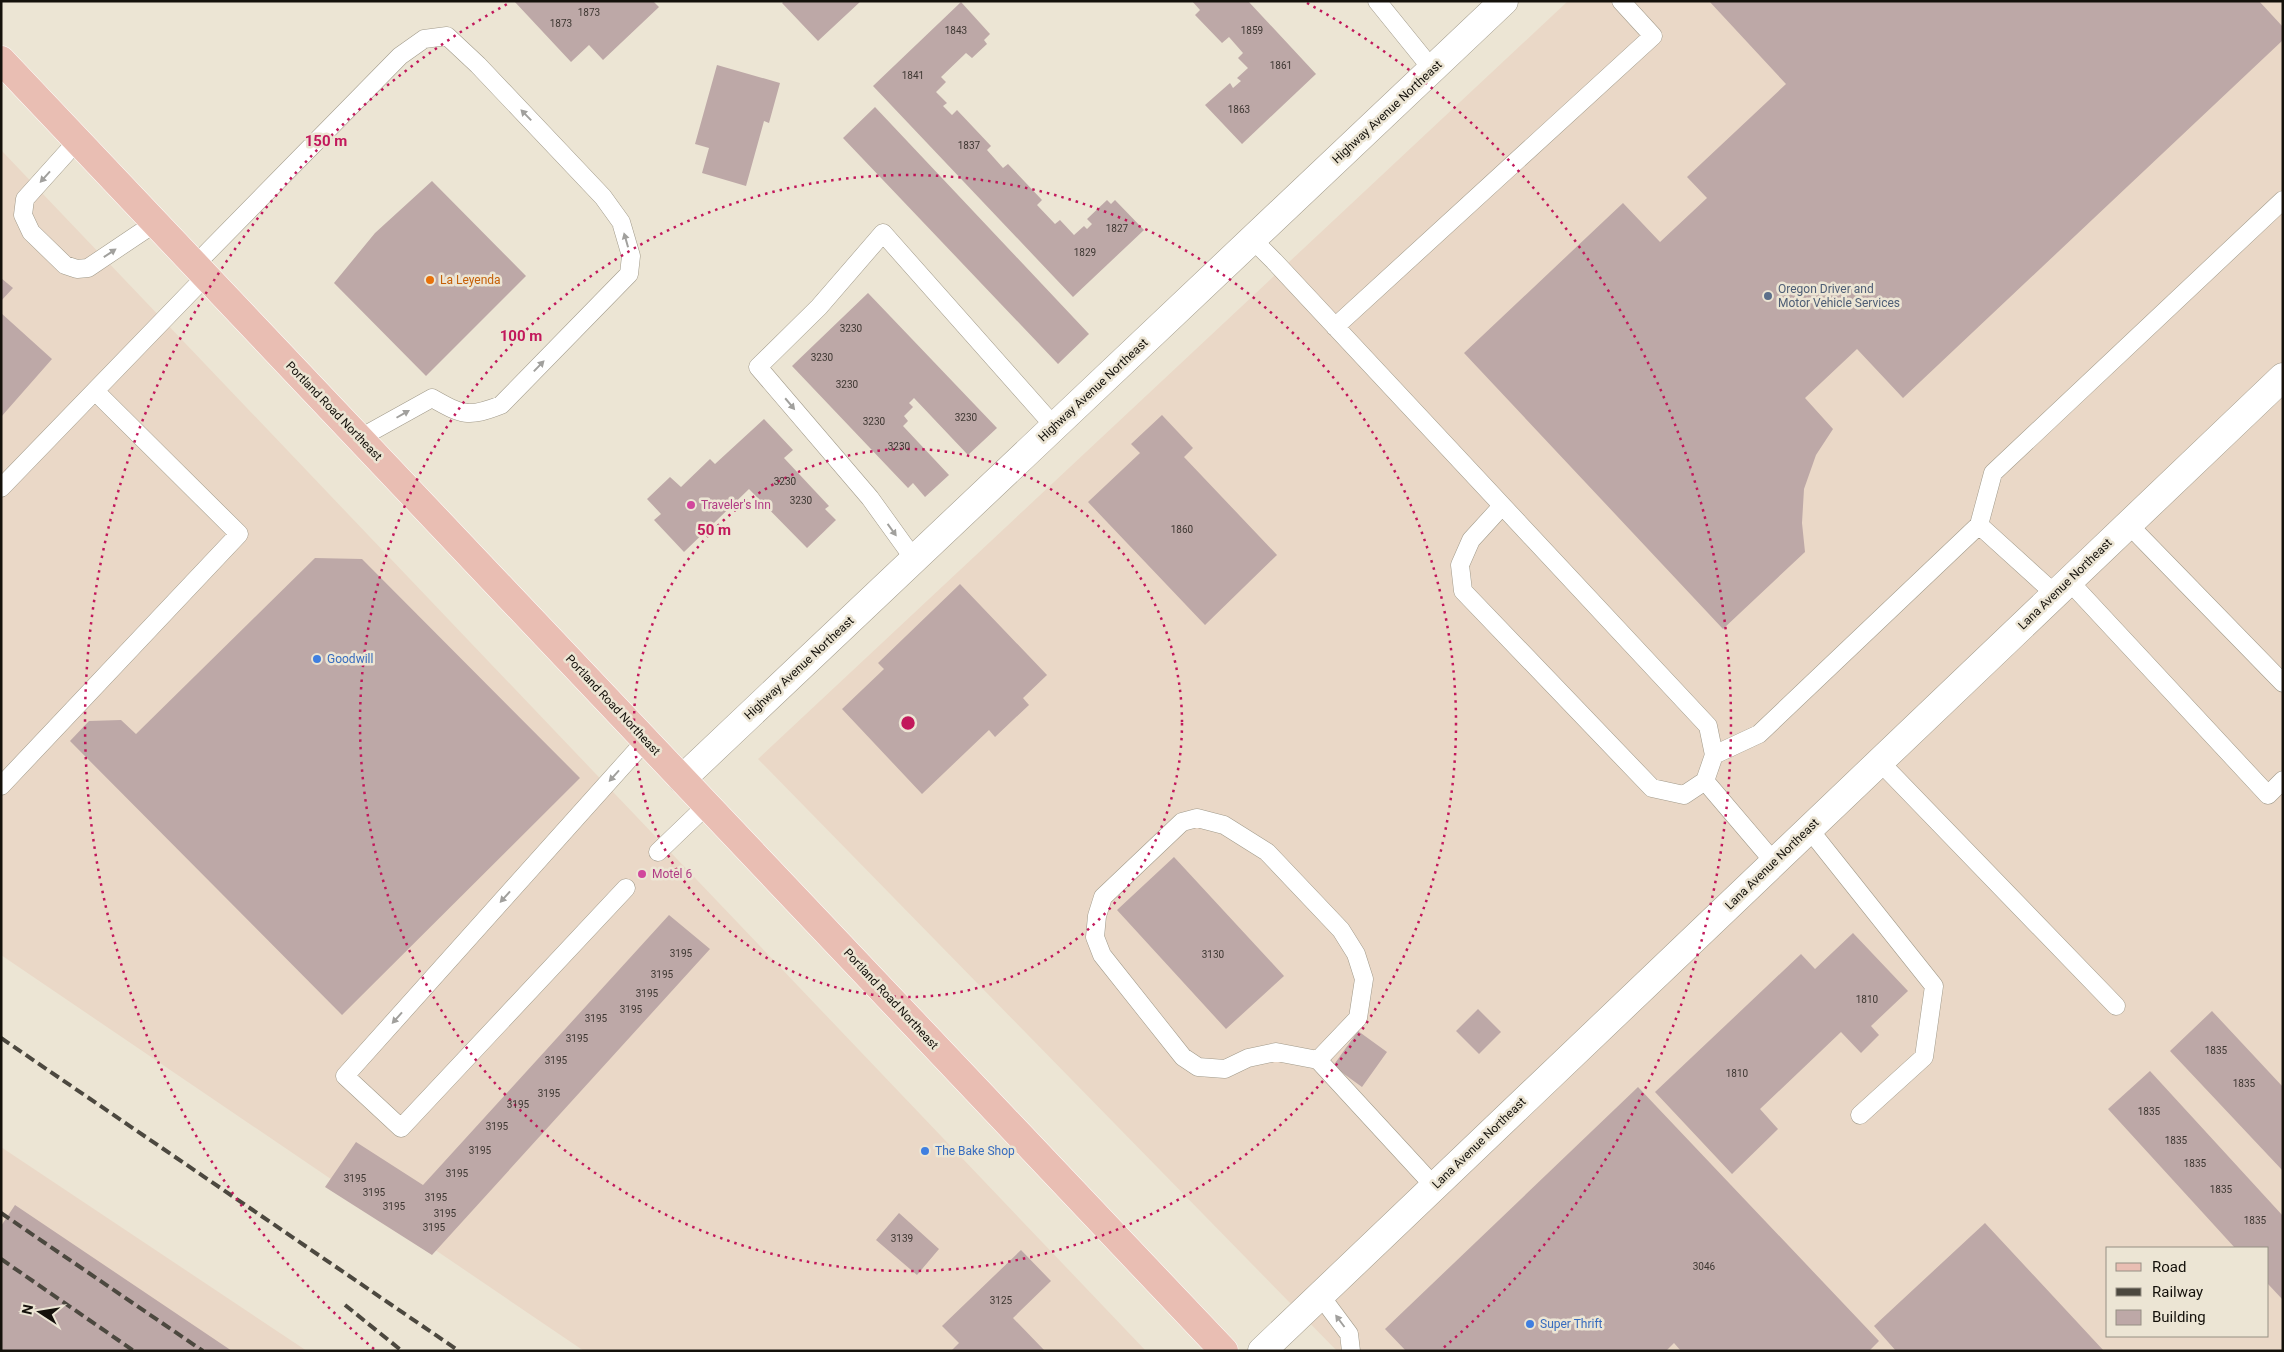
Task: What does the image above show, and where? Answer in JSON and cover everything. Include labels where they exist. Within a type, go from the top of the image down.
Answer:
[{"type":"main road","name":"Portland Road Northeast","points":[[1,60],[1224,1351]]},
{"type":"street","name":"Highway Avenue Northeast","points":[[682,779],[1432,69],[1496,4]]},
{"type":"street","name":"Lana Avenue Northeast","points":[[1262,1351],[2283,377]]},
{"type":"lane","points":[[1376,1],[1432,69]]},
{"type":"lane","points":[[1335,327],[1653,36],[1621,1]]},
{"type":"lane","points":[[1,488],[95,391],[200,270],[400,56],[424,40],[447,36],[485,72],[603,196],[621,222],[631,256],[629,274],[501,405],[479,414],[456,413],[432,398],[360,438]]},
{"type":"lane","points":[[78,140],[25,199],[23,215],[31,232],[65,265],[77,269],[88,268],[156,222]]},
{"type":"lane","points":[[1714,755],[1759,734],[1979,525],[1993,473],[2283,200]]},
{"type":"lane","points":[[914,559],[870,498],[758,367],[819,307],[883,233],[1054,426]]},
{"type":"lane","points":[[1252,239],[1708,726],[1714,755],[1705,781],[1684,795],[1652,788],[1463,591],[1460,565],[1471,540],[1502,506]]},
{"type":"lane","points":[[1,786],[239,534],[95,391]]},
{"type":"lane","points":[[2128,524],[2283,683]]},
{"type":"lane","points":[[1979,525],[2062,588],[2268,795],[2283,780]]},
{"type":"lane","points":[[626,888],[401,1128],[345,1076],[646,740]]},
{"type":"lane","points":[[1880,762],[2116,1006]]},
{"type":"lane","points":[[1705,781],[1774,862]]},
{"type":"lane","points":[[658,852],[707,805]]},
{"type":"lane","points":[[1318,1060],[1358,1018],[1364,979],[1356,954],[1341,930],[1267,852],[1224,825],[1197,818],[1182,822],[1102,897],[1095,937],[1102,955],[1183,1057],[1198,1067],[1226,1069],[1248,1058],[1276,1052],[1318,1060],[1434,1186]]},
{"type":"lane","points":[[1809,829],[1934,986],[1924,1057],[1860,1115]]},
{"type":"lane","points":[[1320,1295],[1349,1334],[1351,1351]]},
{"type":"shaded area","points":[[1568,1],[2283,1],[2283,1351],[1337,1351],[758,759]]},
{"type":"shaded area","points":[[1,150],[1146,1351],[584,1351],[1,955]]},
{"type":"shaded area","points":[[1,1147],[307,1351],[1,1351]]},
{"type":"building","points":[[514,1],[653,1],[659,7],[603,60],[589,45],[571,62]]},
{"type":"building","points":[[784,1],[861,1],[818,41],[782,3]]},
{"type":"building","points":[[1192,1],[1248,1],[1316,74],[1242,144],[1205,105],[1230,83],[1233,88],[1241,81],[1237,78],[1248,68],[1238,58],[1243,53],[1229,37],[1222,43],[1195,15],[1200,10]]},
{"type":"building","name":"Oregon Driver and Motor Vehicle Services","points":[[1709,1],[2259,1],[2283,27],[2283,40],[1903,398],[1857,349],[1805,398],[1833,429],[1816,455],[1804,489],[1802,523],[1805,552],[1723,629],[1464,353],[1623,203],[1660,242],[1707,198],[1687,177],[1786,84]]},
{"type":"building","points":[[961,2],[990,34],[984,40],[987,44],[972,58],[966,53],[941,77],[946,82],[936,92],[947,103],[943,106],[952,115],[957,110],[991,146],[987,150],[1003,168],[1008,164],[1042,200],[1037,205],[1055,224],[1060,220],[1074,235],[1084,226],[1087,229],[1092,224],[1087,219],[1107,200],[1111,204],[1115,200],[1144,230],[1073,297],[873,86]]},
{"type":"building","points":[[717,65],[780,83],[769,123],[764,121],[746,186],[702,173],[709,148],[695,144]]},
{"type":"building","points":[[875,107],[1089,334],[1058,364],[843,138]]},
{"type":"building","name":"La Leyenda","points":[[432,181],[526,276],[426,376],[334,283],[375,233]]},
{"type":"building","points":[[1,278],[13,288],[1,301]]},
{"type":"building","points":[[868,293],[997,428],[968,455],[914,398],[909,403],[913,407],[904,416],[908,421],[903,426],[949,475],[925,497],[913,483],[908,488],[792,366]]},
{"type":"building","points":[[1,313],[52,359],[1,417]]},
{"type":"building","points":[[1162,415],[1193,448],[1184,457],[1277,555],[1205,625],[1088,502],[1140,453],[1131,444]]},
{"type":"building","points":[[764,419],[793,450],[784,458],[829,506],[825,509],[836,520],[807,548],[749,489],[684,552],[654,520],[661,514],[647,499],[670,477],[681,487],[710,459],[715,464]]},
{"type":"building","points":[[315,558],[362,559],[580,778],[342,1015],[70,741],[89,721],[121,720],[136,734]]},
{"type":"building","points":[[960,584],[1047,675],[1023,698],[1029,705],[995,737],[989,730],[922,794],[842,709],[884,669],[878,663]]},
{"type":"building","points":[[1174,857],[1284,976],[1226,1029],[1117,910]]},
{"type":"building","points":[[669,915],[710,949],[432,1255],[325,1187],[356,1142],[423,1185]]},
{"type":"building","points":[[1853,933],[1908,991],[1871,1026],[1879,1035],[1861,1053],[1841,1032],[1760,1109],[1778,1129],[1732,1174],[1655,1092],[1801,954],[1815,969]]},
{"type":"building","points":[[1478,1009],[1501,1032],[1479,1054],[1456,1031]]},
{"type":"building","points":[[2212,1011],[2283,1087],[2283,1171],[2170,1051]]},
{"type":"building","points":[[1358,1031],[1387,1052],[1362,1087],[1333,1066]]},
{"type":"building","points":[[2150,1071],[2283,1216],[2283,1300],[2269,1285],[2269,1247],[2234,1247],[2108,1109]]},
{"type":"building","points":[[1638,1087],[1879,1341],[1869,1351],[1681,1351],[1674,1343],[1666,1351],[1406,1351],[1385,1329]]},
{"type":"building","points":[[15,1205],[232,1351],[1,1351],[1,1226]]},
{"type":"building","points":[[899,1213],[939,1249],[917,1275],[876,1240]]},
{"type":"building","points":[[1985,1223],[2104,1351],[1896,1351],[1874,1326]]},
{"type":"building","points":[[1021,1250],[1051,1281],[1013,1318],[1045,1351],[951,1351],[959,1343],[942,1326]]},
{"type":"railway","points":[[1,1038],[459,1351]]},
{"type":"railway","points":[[1,1213],[203,1351]]},
{"type":"railway","points":[[1,1259],[134,1351]]},
{"type":"railway","points":[[345,1305],[402,1351]]},
{"type":"place","name":"La Leyenda","points":[[430,280]]},
{"type":"place","name":"Oregon Driver and Motor Vehicle Services","points":[[1768,296]]},
{"type":"place","name":"Traveler's Inn","points":[[691,505]]},
{"type":"place","name":"Goodwill","points":[[317,659]]},
{"type":"place","name":"Motel 6","points":[[642,874]]},
{"type":"place","name":"The Bake Shop","points":[[925,1151]]},
{"type":"place","name":"Super Thrift","points":[[1530,1324]]}]
